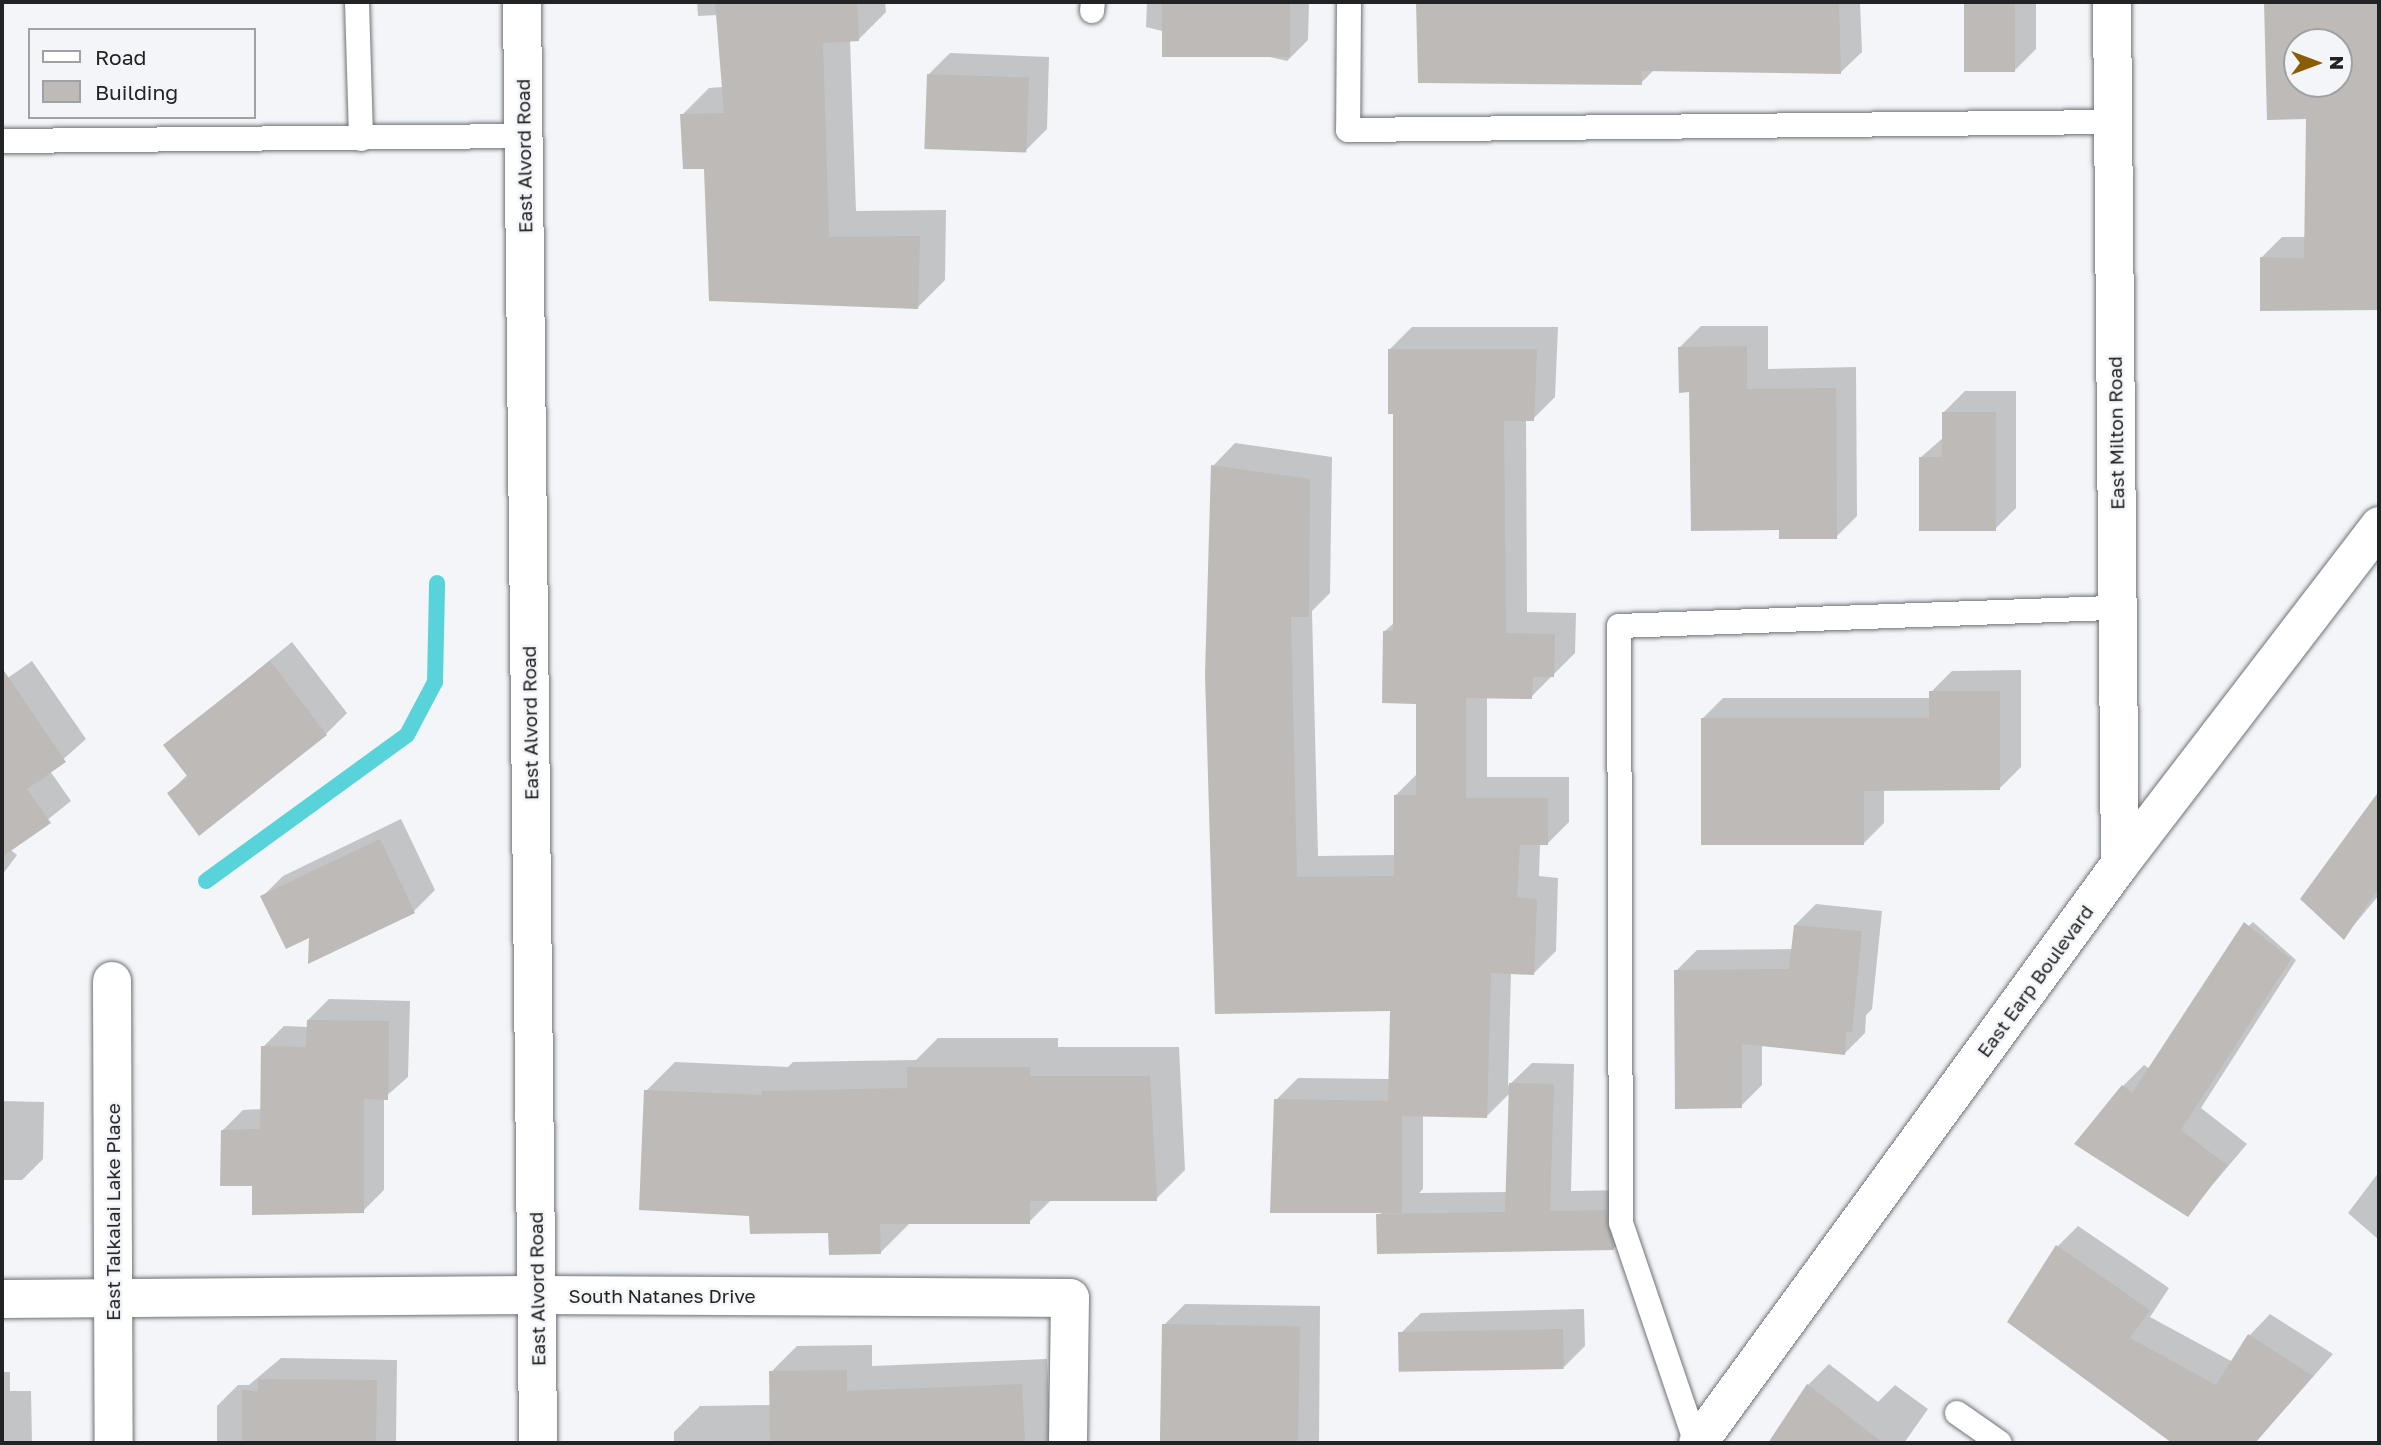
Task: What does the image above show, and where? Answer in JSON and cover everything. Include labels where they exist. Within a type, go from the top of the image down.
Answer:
[{"type":"street","name":"East Alvord Road","points":[[522,2],[538,1443]]},
{"type":"street","name":"East Milton Road","points":[[2112,2],[2120,864]]},
{"type":"street","name":"East Earp Boulevard","points":[[1697,1443],[2120,864],[2379,526]]},
{"type":"street","name":"East Talkalai Lake Place","points":[[111,981],[114,1443]]},
{"type":"street","name":"South Natanes Drive","points":[[2,1299],[537,1295],[1070,1298],[1068,1443]]},
{"type":"lane","points":[[357,2],[361,139]]},
{"type":"lane","points":[[1349,2],[1348,130],[2113,121]]},
{"type":"lane","points":[[2,141],[524,136]]},
{"type":"lane","points":[[1697,1443],[1621,1223],[1619,625],[2117,608]]},
{"type":"lane","points":[[1957,1413],[2000,1443]]},
{"type":"building","points":[[715,2],[857,2],[859,41],[823,43],[829,237],[920,236],[918,309],[709,301],[704,169],[683,169],[680,114],[724,113]]},
{"type":"building","points":[[1162,2],[1290,2],[1290,57],[1162,57]]},
{"type":"building","points":[[1416,2],[1839,2],[1841,74],[1641,71],[1642,85],[1418,83]]},
{"type":"building","points":[[1964,2],[2015,2],[2015,72],[1964,72]]},
{"type":"building","points":[[2264,2],[2379,2],[2379,310],[2260,311],[2260,257],[2304,258],[2306,119],[2267,120]]},
{"type":"building","points":[[927,74],[1029,78],[1026,153],[924,149]]},
{"type":"building","points":[[1747,346],[1747,389],[1836,388],[1837,539],[1779,539],[1779,530],[1691,531],[1689,392],[1679,393],[1678,347]]},
{"type":"building","points":[[1388,349],[1537,349],[1534,421],[1504,421],[1506,633],[1555,634],[1554,677],[1533,677],[1532,699],[1466,698],[1466,798],[1548,798],[1548,845],[1520,845],[1517,897],[1537,899],[1534,975],[1491,973],[1487,1118],[1402,1116],[1402,1213],[1270,1213],[1274,1099],[1388,1101],[1390,1011],[1215,1014],[1205,675],[1211,465],[1310,479],[1309,617],[1291,617],[1297,877],[1394,876],[1394,795],[1416,795],[1416,704],[1382,703],[1383,631],[1393,631],[1393,414],[1388,414]]},
{"type":"building","points":[[1942,412],[1996,412],[1996,531],[1919,531],[1919,457],[1942,457]]},
{"type":"building","points":[[270,661],[327,735],[199,836],[167,793],[188,777],[163,745]]},
{"type":"building","points":[[2,668],[66,762],[27,789],[51,823],[2,857]]},
{"type":"building","points":[[1929,691],[2000,691],[2000,790],[1864,791],[1864,845],[1701,845],[1701,718],[1929,718]]},
{"type":"building","points":[[2379,791],[2379,887],[2344,940],[2300,899]]},
{"type":"building","points":[[380,839],[415,913],[308,964],[309,938],[286,949],[260,896]]},
{"type":"building","points":[[2244,922],[2291,959],[2181,1130],[2227,1165],[2188,1217],[2074,1144],[2122,1085],[2132,1093]]},
{"type":"building","points":[[1794,925],[1862,931],[1852,1032],[1846,1032],[1845,1055],[1742,1044],[1742,1108],[1675,1109],[1674,970],[1789,969]]},
{"type":"building","points":[[307,1020],[389,1021],[388,1100],[364,1099],[364,1213],[252,1215],[252,1186],[220,1186],[221,1130],[260,1129],[261,1046],[306,1047]]},
{"type":"building","points":[[907,1067],[1030,1067],[1030,1076],[1150,1076],[1157,1201],[1030,1201],[1030,1224],[880,1224],[881,1254],[829,1255],[828,1233],[750,1234],[749,1216],[639,1210],[644,1090],[762,1095],[762,1091],[907,1088]]},
{"type":"building","points":[[1509,1083],[1554,1084],[1550,1211],[1606,1210],[1614,1250],[1377,1254],[1376,1214],[1505,1212]]},
{"type":"building","points":[[2056,1245],[2150,1310],[2130,1338],[2216,1385],[2248,1334],[2313,1376],[2255,1443],[2172,1443],[2007,1322]]},
{"type":"building","points":[[1162,1324],[1300,1326],[1298,1443],[1160,1443]]},
{"type":"building","points":[[1563,1329],[1564,1369],[1399,1372],[1398,1332]]},
{"type":"building","points":[[847,1370],[847,1391],[1022,1384],[1025,1443],[770,1443],[769,1371]]},
{"type":"building","points":[[258,1379],[377,1380],[376,1443],[242,1443],[242,1390],[258,1391]]},
{"type":"building","points":[[1807,1384],[1883,1443],[1768,1443]]},
{"type":"waterway","points":[[206,881],[407,735],[435,682],[437,583]]}]
